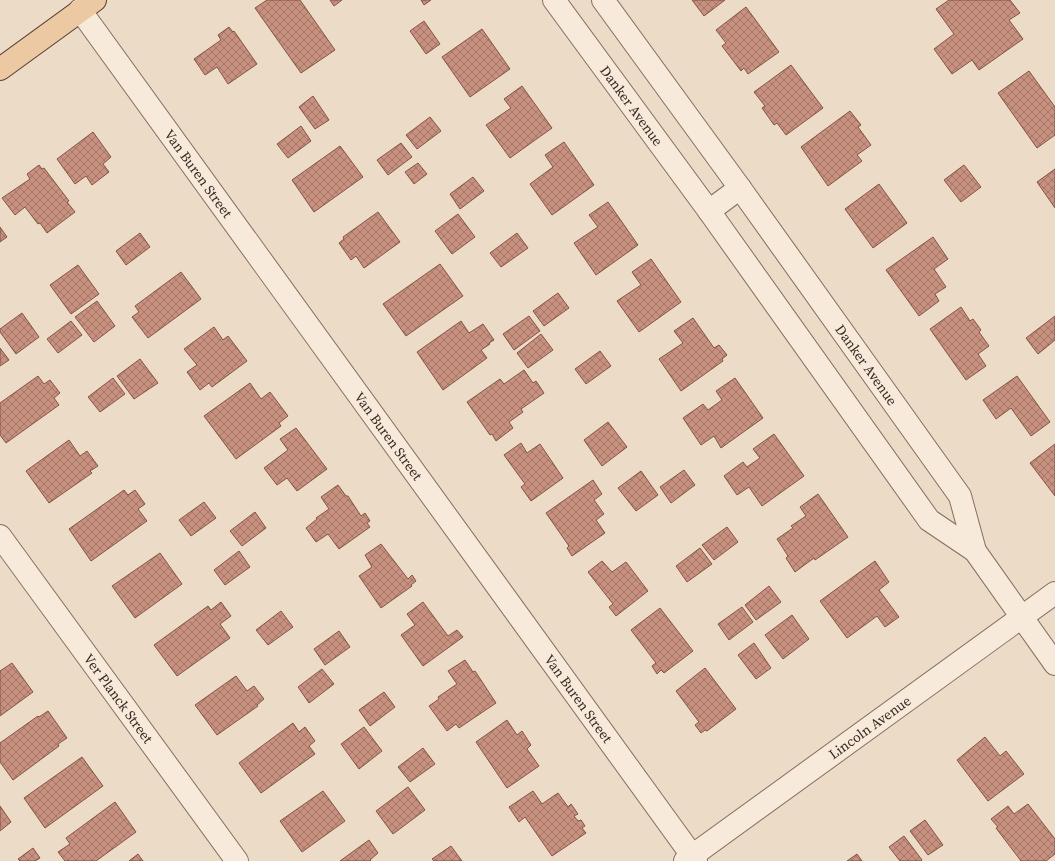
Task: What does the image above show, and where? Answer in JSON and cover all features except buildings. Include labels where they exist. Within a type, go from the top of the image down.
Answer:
[{"type":"main road","points":[[0,69],[88,5]]},
{"type":"street","name":"Danker Avenue","points":[[554,0],[709,211],[929,520],[975,551]]},
{"type":"street","name":"Danker Avenue","points":[[603,0],[740,188],[960,496],[975,551],[1055,664]]},
{"type":"street","name":"Van Buren Street","points":[[88,5],[691,859]]},
{"type":"street","points":[[709,211],[740,188]]},
{"type":"street","name":"Ver Planck Street","points":[[0,536],[237,861]]},
{"type":"street","name":"Lincoln Avenue","points":[[691,859],[1055,593]]}]
